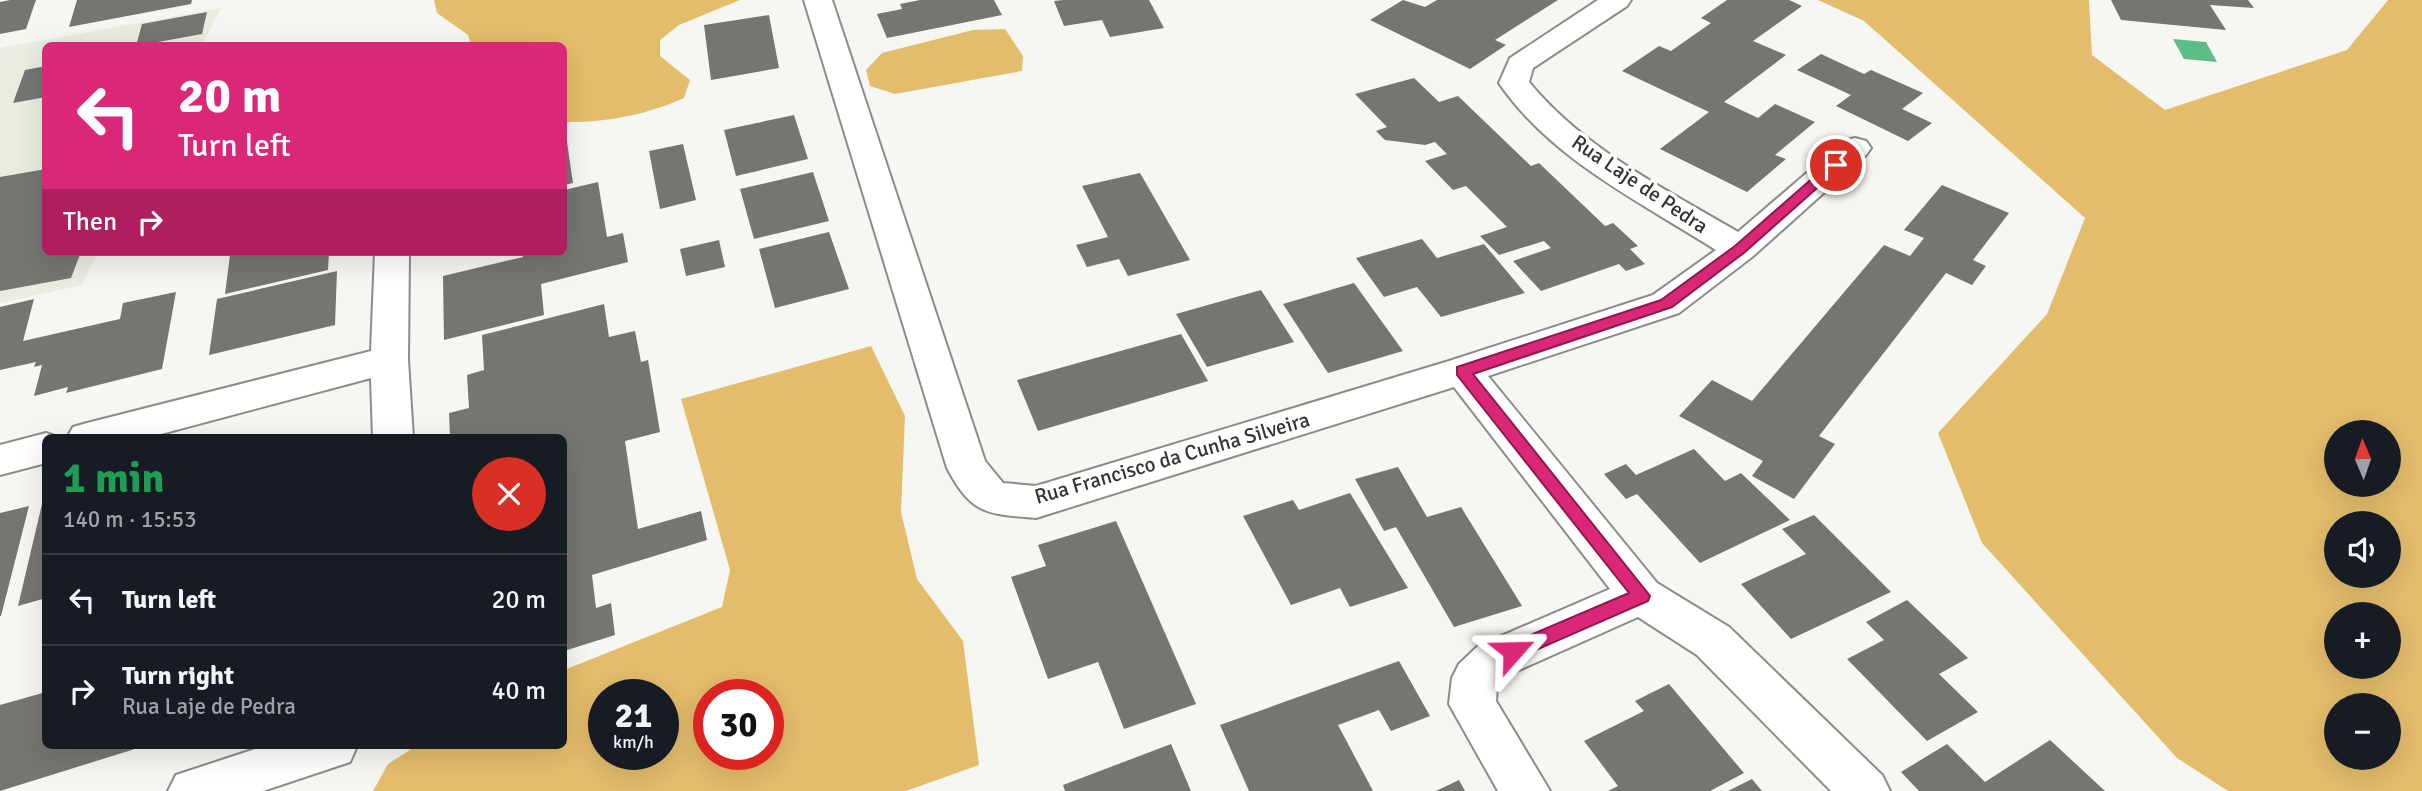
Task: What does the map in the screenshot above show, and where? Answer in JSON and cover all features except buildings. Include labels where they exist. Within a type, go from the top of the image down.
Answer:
[{"type":"street","name":"Rua Francisco da Cunha Silveira","points":[[818,0],[967,468],[992,498],[1036,502],[1462,371]]},
{"type":"street","name":"Rua Laje de Pedra","points":[[1617,0],[1520,64],[1514,83],[1531,108],[1613,170],[1740,249]]},
{"type":"street","points":[[1855,148],[1740,249],[1667,304],[1462,371],[1641,596],[1713,641],[1865,791]]},
{"type":"street","points":[[392,256],[389,360],[393,434]]},
{"type":"street","points":[[102,434],[389,360]]},
{"type":"street","points":[[0,460],[42,449]]},
{"type":"street","points":[[1525,791],[1472,704],[1475,678],[1494,660],[1641,596]]},
{"type":"street","points":[[193,791],[324,749]]},
{"type":"shaded area","points":[[434,0],[740,0],[679,25],[660,40],[660,56],[690,80],[684,98],[625,117],[595,121],[567,122],[567,42],[468,42],[468,35],[437,13]]},
{"type":"shaded area","points":[[1818,0],[2089,0],[2092,55],[2165,110],[2347,50],[2388,0],[2422,0],[2422,791],[2228,791],[2177,758],[1982,543],[1938,433],[2047,314],[2085,218],[1864,21]]},
{"type":"shaded area","points":[[221,8],[204,42],[42,42],[42,256],[96,256],[82,285],[0,303],[0,48]]},
{"type":"shaded area","points":[[1005,29],[1023,56],[1022,71],[895,94],[870,86],[866,70],[882,53],[973,30]]},
{"type":"shaded area","points":[[2173,39],[2206,42],[2217,62],[2184,59]]},
{"type":"shaded area","points":[[871,346],[905,416],[901,512],[917,579],[963,641],[979,765],[906,791],[373,791],[388,764],[411,749],[567,749],[567,669],[722,607],[730,570],[681,399]]},
{"type":"route","points":[[1513,651],[1641,596],[1462,371],[1667,304],[1740,249],[1836,165]]}]
